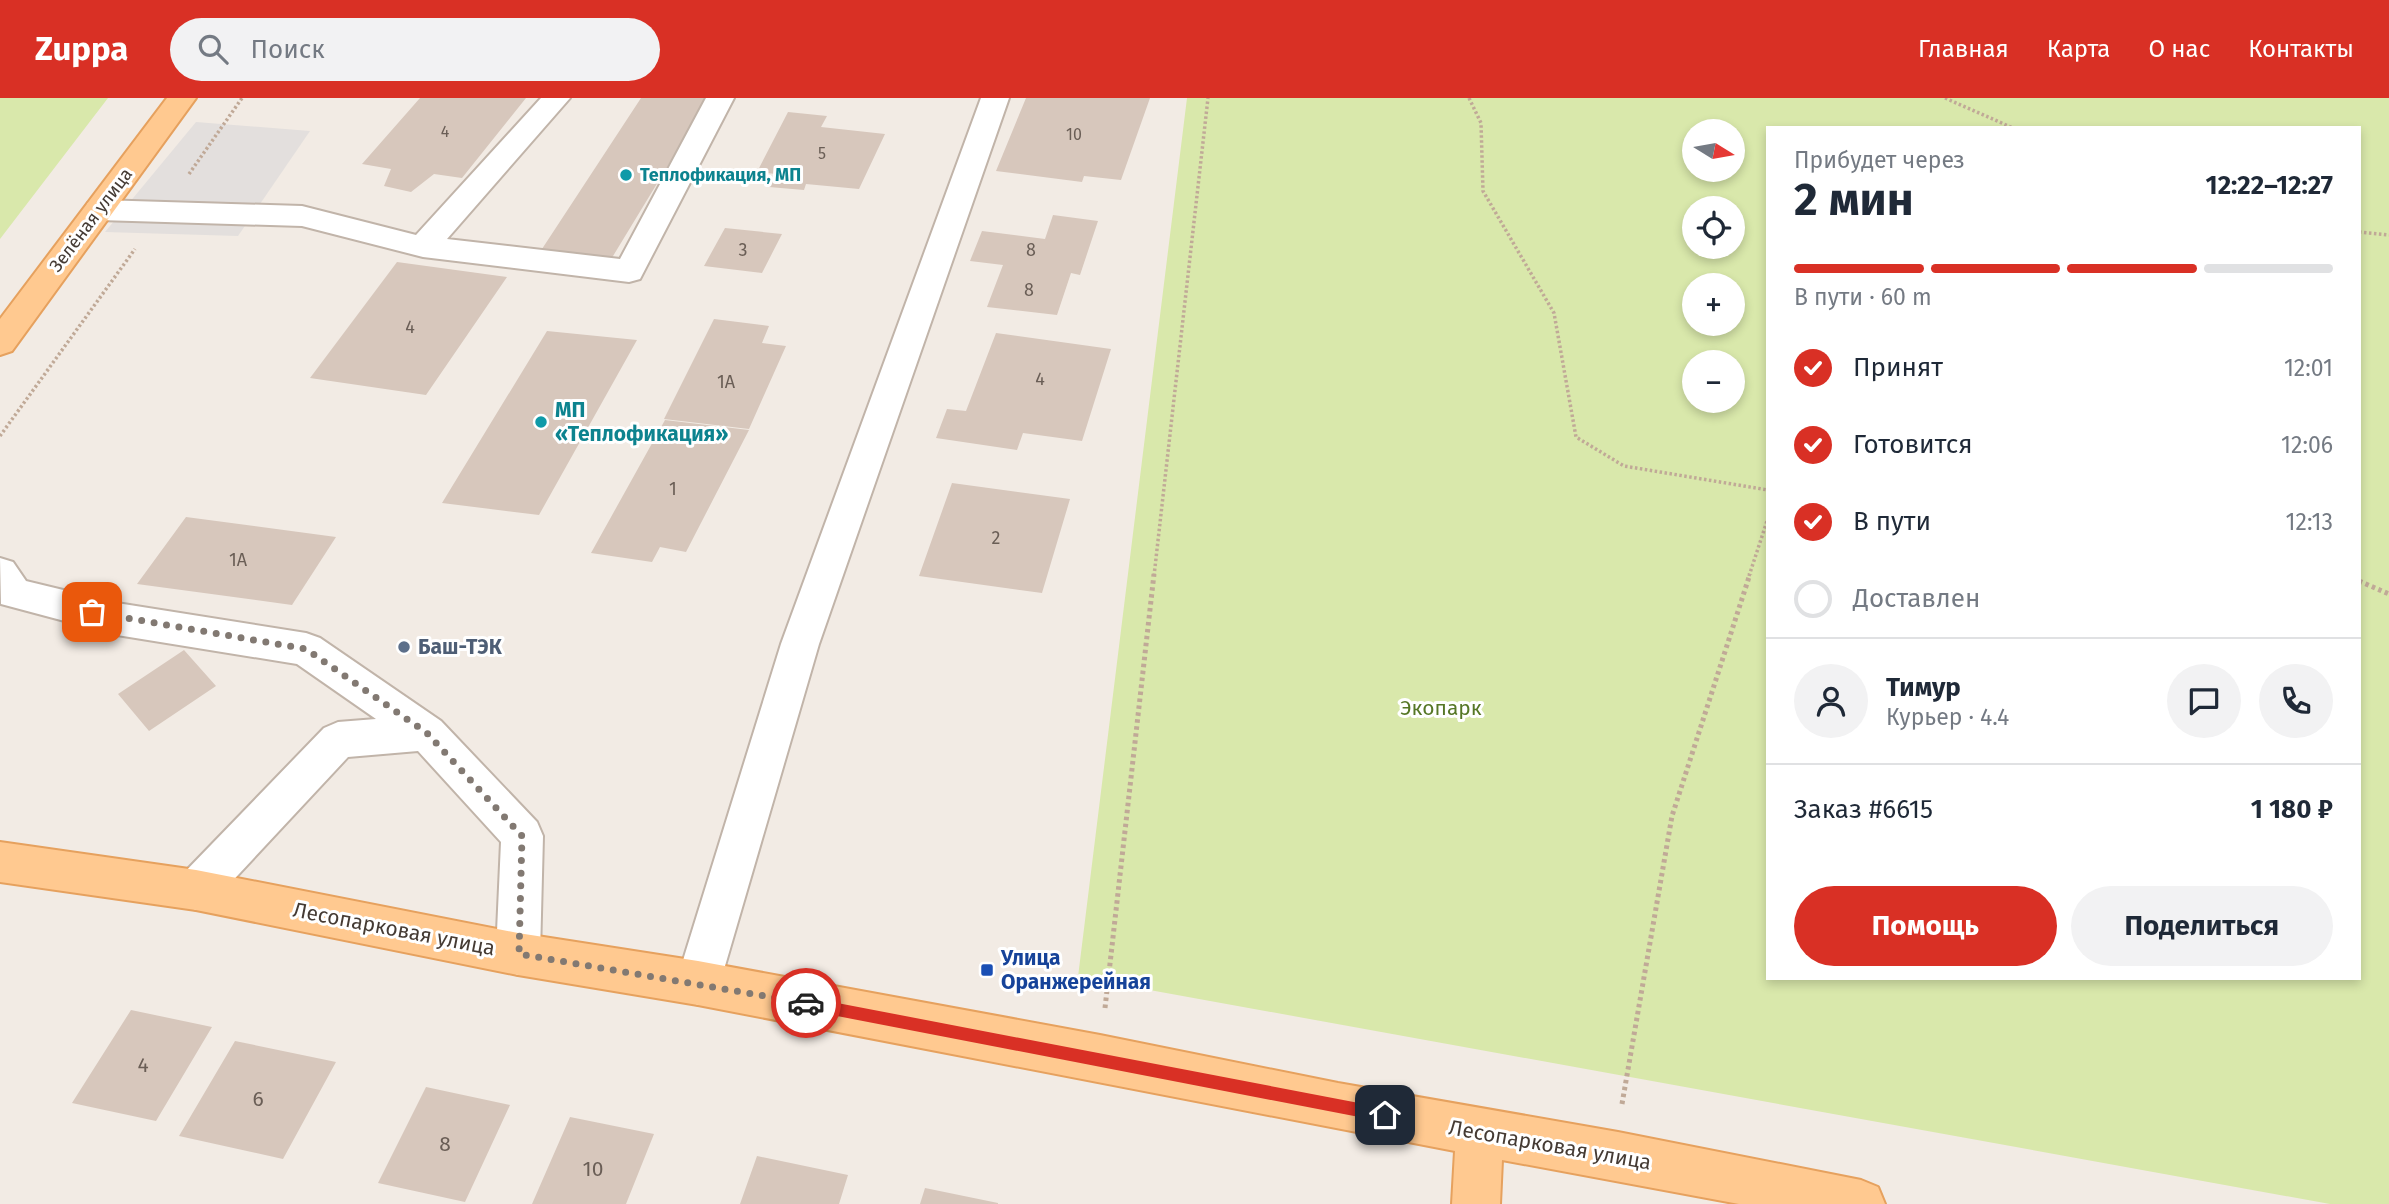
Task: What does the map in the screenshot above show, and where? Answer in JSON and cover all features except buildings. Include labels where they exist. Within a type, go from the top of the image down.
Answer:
[{"type":"main road","name":"Зелёная улица","points":[[0,342],[181,98]]},
{"type":"main road","name":"Лесопарковая улица","points":[[0,862],[196,890],[519,954],[698,983],[1100,1058],[1338,1107],[1480,1131],[1861,1204]]},
{"type":"main road","points":[[1476,1204],[1480,1131]]},
{"type":"street","points":[[422,247],[556,98]]},
{"type":"street","points":[[99,210],[302,216],[422,247],[629,271],[720,98]]},
{"type":"street","points":[[698,983],[800,644],[995,98]]},
{"type":"street","points":[[0,573],[14,593],[117,619],[306,649],[427,733],[522,836],[519,954]]},
{"type":"street","points":[[196,890],[338,740],[427,733]]},
{"type":"path","points":[[0,436],[242,98]]},
{"type":"path","points":[[1105,1015],[1208,98]]},
{"type":"path","points":[[1468,98],[1481,122],[1483,191],[1554,313],[1576,437],[1624,466],[1766,490]]},
{"type":"path","points":[[1945,98],[2008,126]]},
{"type":"path","points":[[2361,232],[2389,234]]},
{"type":"path","points":[[1620,1113],[1672,816],[1766,525]]},
{"type":"path","points":[[2361,582],[2389,594]]},
{"type":"green space","points":[[0,98],[108,98],[0,239]]},
{"type":"green space","name":"Экопарк","points":[[1187,98],[2389,98],[2389,1204],[2330,1204],[1078,977]]},
{"type":"shaded area","points":[[196,122],[310,131],[238,236],[105,232]]},
{"type":"way so far","points":[[92,612],[117,619],[306,649],[427,733],[522,836],[519,954],[806,1003]]},
{"type":"place","name":"Теплофикация, МП","points":[[626,175]]},
{"type":"place","name":"МП «Теплофикация»","points":[[541,422]]},
{"type":"place","name":"Баш-ТЭК","points":[[404,647]]},
{"type":"place","name":"Улица Оранжерейная","points":[[987,970]]},
{"type":"route","points":[[806,1003],[1385,1115]]}]
